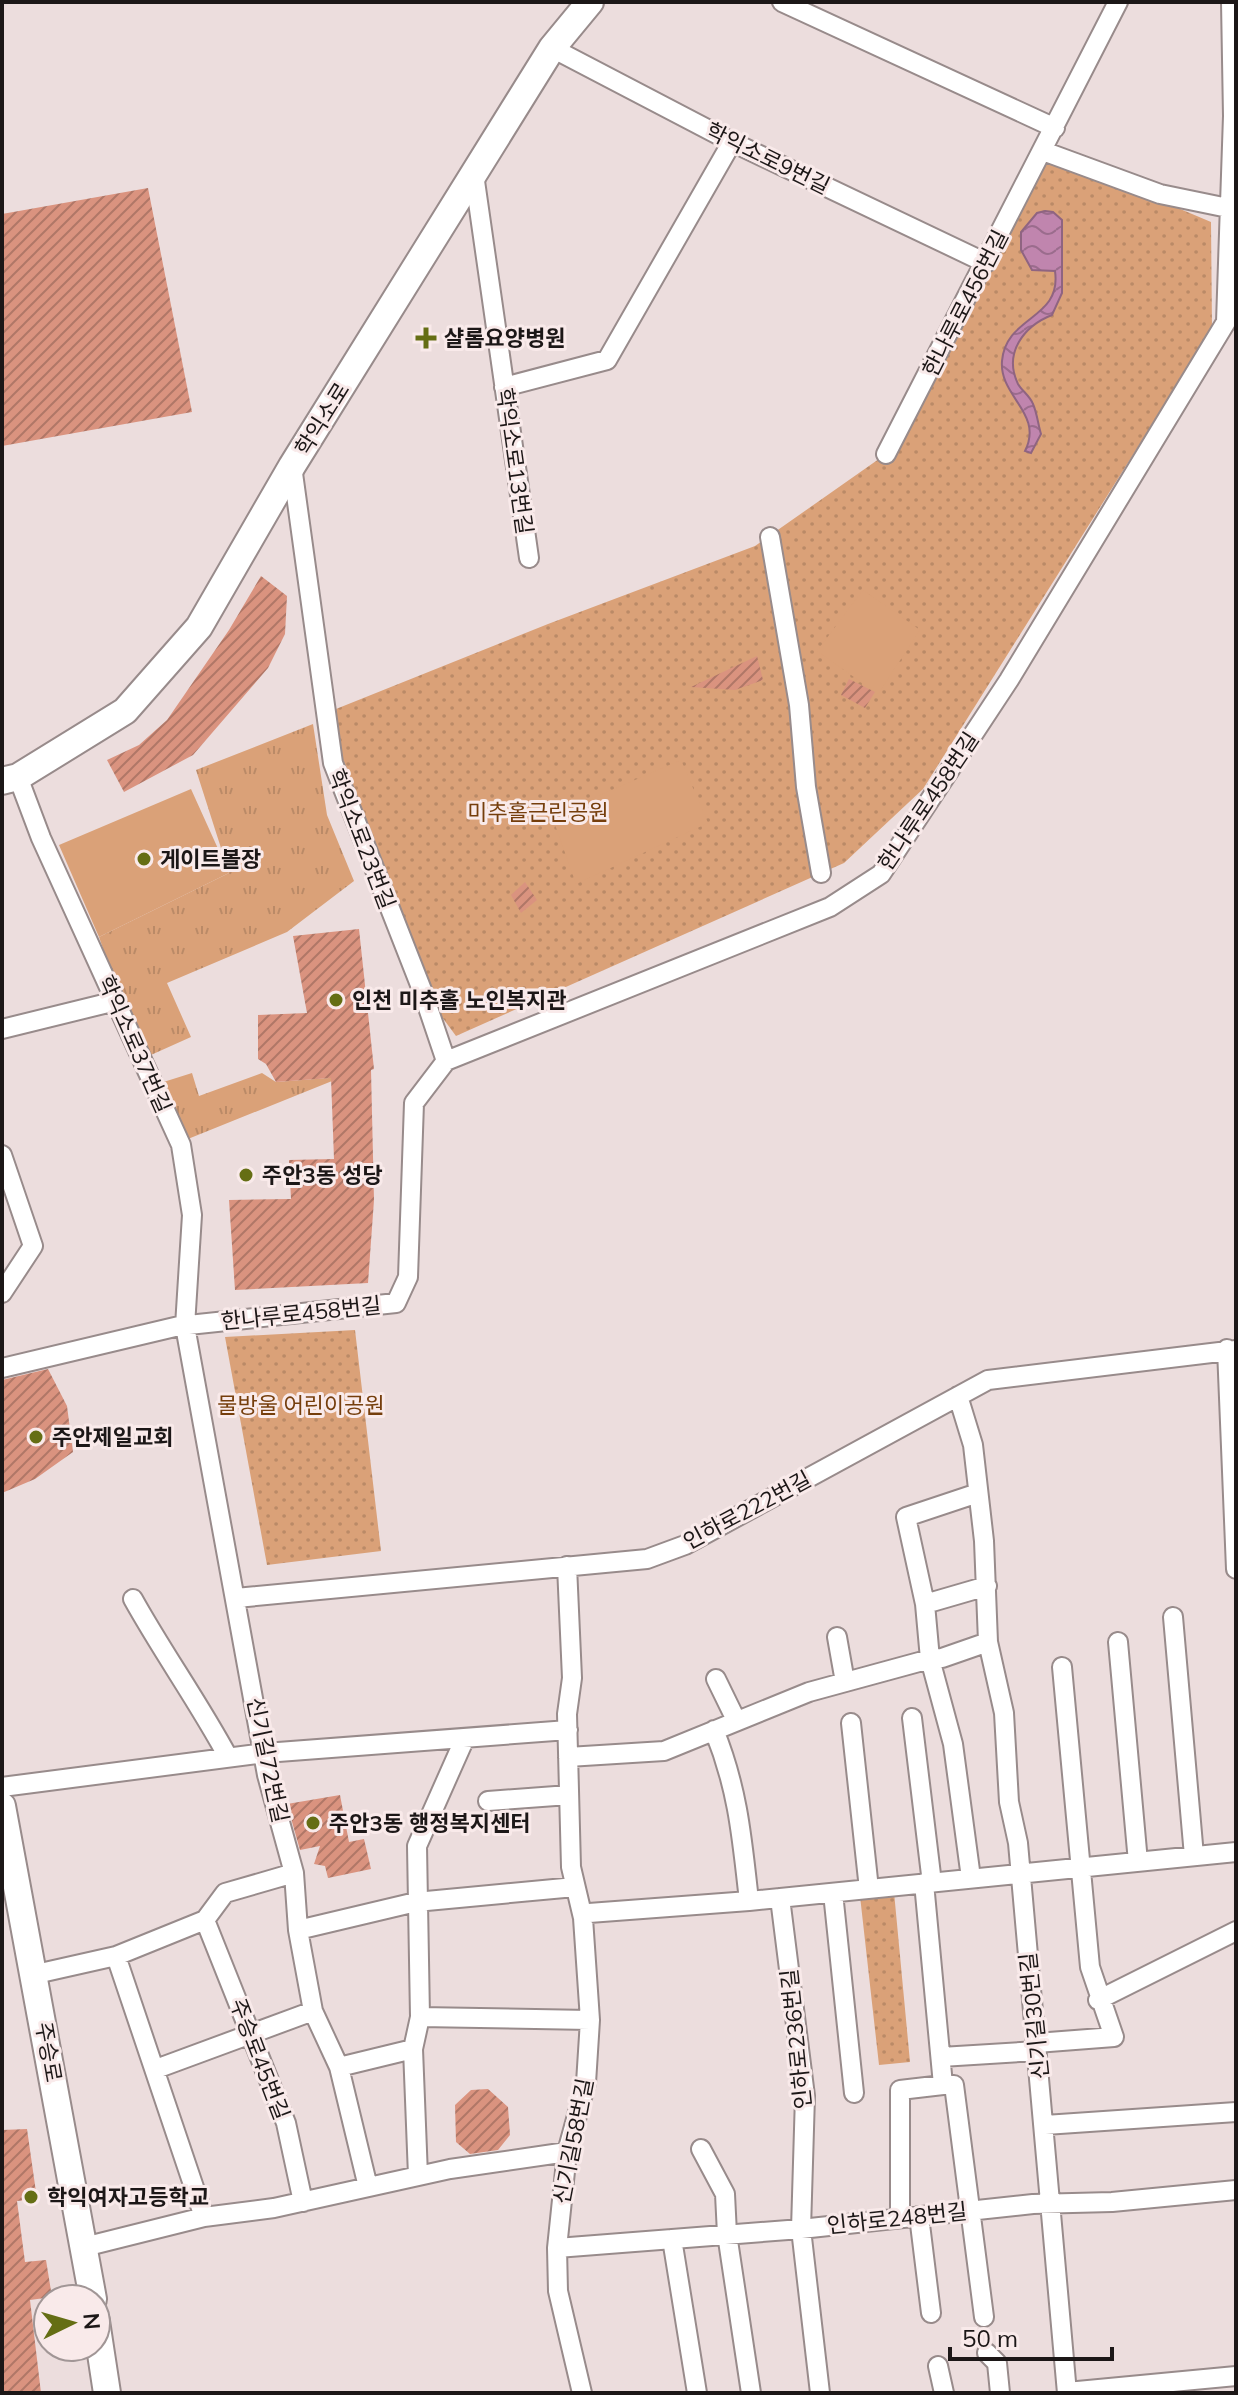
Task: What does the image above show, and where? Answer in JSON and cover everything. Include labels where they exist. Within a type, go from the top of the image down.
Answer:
[{"type":"street","name":"학익소로","points":[[10,779],[125,711],[154,683],[199,627],[292,466],[552,48],[590,2]]},
{"type":"street","points":[[782,2],[1055,128]]},
{"type":"street","name":"한나루로456번길","points":[[886,454],[1118,2]]},
{"type":"street","name":"한나루로458번길","points":[[185,1326],[396,1303],[408,1277],[414,1103],[446,1061],[830,907],[881,874],[1009,680],[1226,322],[1233,116],[1231,2]]},
{"type":"street","name":"학익소로9번길","points":[[552,48],[732,142],[986,263]]},
{"type":"street","points":[[504,387],[607,360],[732,142]]},
{"type":"street","points":[[1043,151],[1160,194],[1228,208]]},
{"type":"street","name":"학익소로13번길","points":[[474,174],[529,558]]},
{"type":"street","name":"학익소로23번길","points":[[292,466],[333,763],[422,990],[446,1061]]},
{"type":"street","points":[[770,537],[799,705],[806,787],[821,873]]},
{"type":"street","name":"학익소로37번길","points":[[10,779],[181,1145],[192,1215],[185,1326]]},
{"type":"street","points":[[2,1029],[116,1001]]},
{"type":"street","points":[[2,1155],[33,1246],[2,1293]]},
{"type":"street","points":[[2,1368],[185,1326]]},
{"type":"street","name":"신기길72번길","points":[[185,1326],[265,1753],[294,1873],[298,1930],[313,2011],[339,2067],[368,2187]]},
{"type":"street","points":[[1231,1350],[1236,1569]]},
{"type":"street","name":"인하로222번길","points":[[236,1598],[647,1559],[685,1545],[988,1380],[1231,1350]]},
{"type":"street","name":"신기길30번길","points":[[958,1396],[973,1445],[987,1586],[988,1642],[1004,1713],[1008,1788],[1020,1874],[1053,2203],[1067,2392]]},
{"type":"street","points":[[971,1878],[953,1744],[930,1659],[925,1604],[906,1517],[978,1493]]},
{"type":"street","name":"신기길58번길","points":[[567,1566],[572,1678],[568,1730],[571,1867],[583,1918],[590,2020],[586,2083],[567,2152],[557,2248],[558,2291],[582,2393]]},
{"type":"street","points":[[925,1604],[987,1586]]},
{"type":"street","points":[[133,1599],[161,1650],[203,1710],[228,1757]]},
{"type":"street","points":[[1173,1617],[1194,1856]]},
{"type":"street","points":[[837,1637],[845,1682]]},
{"type":"street","points":[[568,1757],[664,1751],[736,1720],[845,1682],[942,1658],[988,1642]]},
{"type":"street","points":[[1118,1642],[1138,1862]]},
{"type":"street","points":[[941,2057],[1114,2037],[1098,2000],[1090,1967],[1062,1667]]},
{"type":"street","points":[[716,1679],[736,1720]]},
{"type":"street","points":[[912,1718],[943,2085]]},
{"type":"street","points":[[851,1723],[869,1889]]},
{"type":"street","points":[[2,1787],[265,1753],[568,1730]]},
{"type":"street","points":[[714,1730],[731,1772],[739,1806],[749,1901]]},
{"type":"street","points":[[418,2176],[413,2049],[420,2017],[417,1846],[465,1738]]},
{"type":"street","points":[[488,1801],[569,1795]]},
{"type":"street","name":"주승로","points":[[2,1806],[36,1974],[90,2283]]},
{"type":"street","points":[[583,1918],[589,1913],[749,1901],[1236,1852]]},
{"type":"street","points":[[36,1974],[116,1956],[205,1920],[225,1893],[294,1873]]},
{"type":"street","points":[[298,1930],[416,1902],[575,1887]]},
{"type":"street","points":[[833,1893],[854,2093]]},
{"type":"street","name":"인하로236번길","points":[[780,1898],[805,2096],[801,2229],[820,2393]]},
{"type":"street","name":"주승로45번길","points":[[205,1920],[286,2123],[303,2202]]},
{"type":"street","points":[[1098,2000],[1236,1931]]},
{"type":"street","points":[[116,1956],[204,2217]]},
{"type":"street","points":[[156,2069],[313,2011]]},
{"type":"street","points":[[420,2017],[590,2020]]},
{"type":"street","points":[[339,2067],[413,2049]]},
{"type":"street","points":[[900,2218],[900,2090],[954,2085],[984,2317]]},
{"type":"street","points":[[1045,2125],[1236,2112]]},
{"type":"street","points":[[701,2149],[725,2194],[727,2234],[751,2393]]},
{"type":"street","points":[[84,2247],[204,2217],[303,2202],[418,2176],[567,2152]]},
{"type":"street","name":"인하로248번길","points":[[557,2248],[801,2229],[1053,2203],[1112,2202],[1236,2190]]},
{"type":"street","points":[[919,2216],[931,2313]]},
{"type":"street","points":[[672,2239],[697,2393]]},
{"type":"street","points":[[987,2353],[997,2363],[1000,2393]]},
{"type":"street","points":[[102,2363],[107,2393]]},
{"type":"street","points":[[938,2366],[944,2393]]},
{"type":"street","points":[[1067,2392],[1236,2376]]},
{"type":"green space","name":"미추홀근린공원","points":[[1043,151],[1211,222],[1212,329],[923,789],[844,863],[456,1036],[422,990],[344,768],[336,709],[755,546],[886,454]]},
{"type":"green space","points":[[863,590],[920,630],[878,694],[817,651]]},
{"type":"green space","points":[[313,724],[327,815],[354,881],[287,932],[167,983],[191,1037],[142,1059],[99,937],[229,873],[196,770]]},
{"type":"green space","points":[[681,760],[708,823],[576,884],[552,816]]},
{"type":"green space","name":"게이트볼장","points":[[191,789],[229,873],[99,937],[59,845]]},
{"type":"green space","points":[[192,1073],[199,1096],[262,1073],[276,1082],[342,1077],[183,1141],[154,1085]]},
{"type":"green space","name":"물방울 어린이공원","points":[[355,1330],[381,1551],[267,1565],[225,1337]]},
{"type":"green space","points":[[894,1892],[910,2062],[879,2065],[860,1896]]},
{"type":"water","points":[[1053,212],[1062,220],[1062,293],[1052,315],[1025,333],[1013,362],[1018,384],[1036,411],[1041,434],[1031,453],[1025,451],[1029,426],[1007,385],[1002,361],[1013,334],[1042,309],[1055,287],[1055,271],[1032,270],[1021,250],[1021,232],[1037,213]]},
{"type":"building","points":[[148,188],[192,412],[2,446],[2,214]]},
{"type":"building","points":[[261,576],[287,596],[285,634],[268,668],[193,755],[124,792],[107,760],[139,745],[167,720],[229,630]]},
{"type":"building","points":[[757,656],[763,680],[735,690],[691,687]]},
{"type":"building","points":[[849,679],[875,692],[865,708],[841,695]]},
{"type":"building","points":[[525,882],[537,900],[521,913],[511,895]]},
{"type":"building","points":[[359,929],[374,1069],[371,1070],[374,1200],[368,1283],[235,1290],[229,1200],[291,1199],[289,1160],[334,1159],[331,1078],[276,1082],[266,1064],[258,1059],[258,1015],[307,1013],[293,936]]},
{"type":"building","name":"주안제일교회","points":[[48,1369],[67,1406],[73,1452],[35,1479],[2,1493],[2,1380]]},
{"type":"building","name":"주안3동 행정복지센터","points":[[340,1795],[349,1842],[364,1839],[371,1869],[328,1878],[325,1866],[314,1864],[320,1846],[300,1850],[287,1804]]},
{"type":"building","points":[[488,2089],[508,2107],[510,2135],[498,2150],[470,2154],[456,2142],[455,2105],[471,2090]]},
{"type":"building","points":[[27,2129],[37,2199],[17,2201],[25,2262],[46,2260],[50,2283],[32,2283],[30,2300],[32,2363],[37,2363],[41,2393],[2,2393],[2,2130]]},
{"type":"place","name":"샬롬요양병원","points":[[426,338]]},
{"type":"place","name":"게이트볼장","points":[[144,859]]},
{"type":"place","name":"인천 미추홀 노인복지관","points":[[336,1000]]},
{"type":"place","name":"주안3동 성당","points":[[246,1175]]},
{"type":"place","name":"주안제일교회","points":[[36,1437]]},
{"type":"place","name":"주안3동 행정복지센터","points":[[313,1823]]},
{"type":"place","name":"학익여자고등학교","points":[[31,2197]]}]
